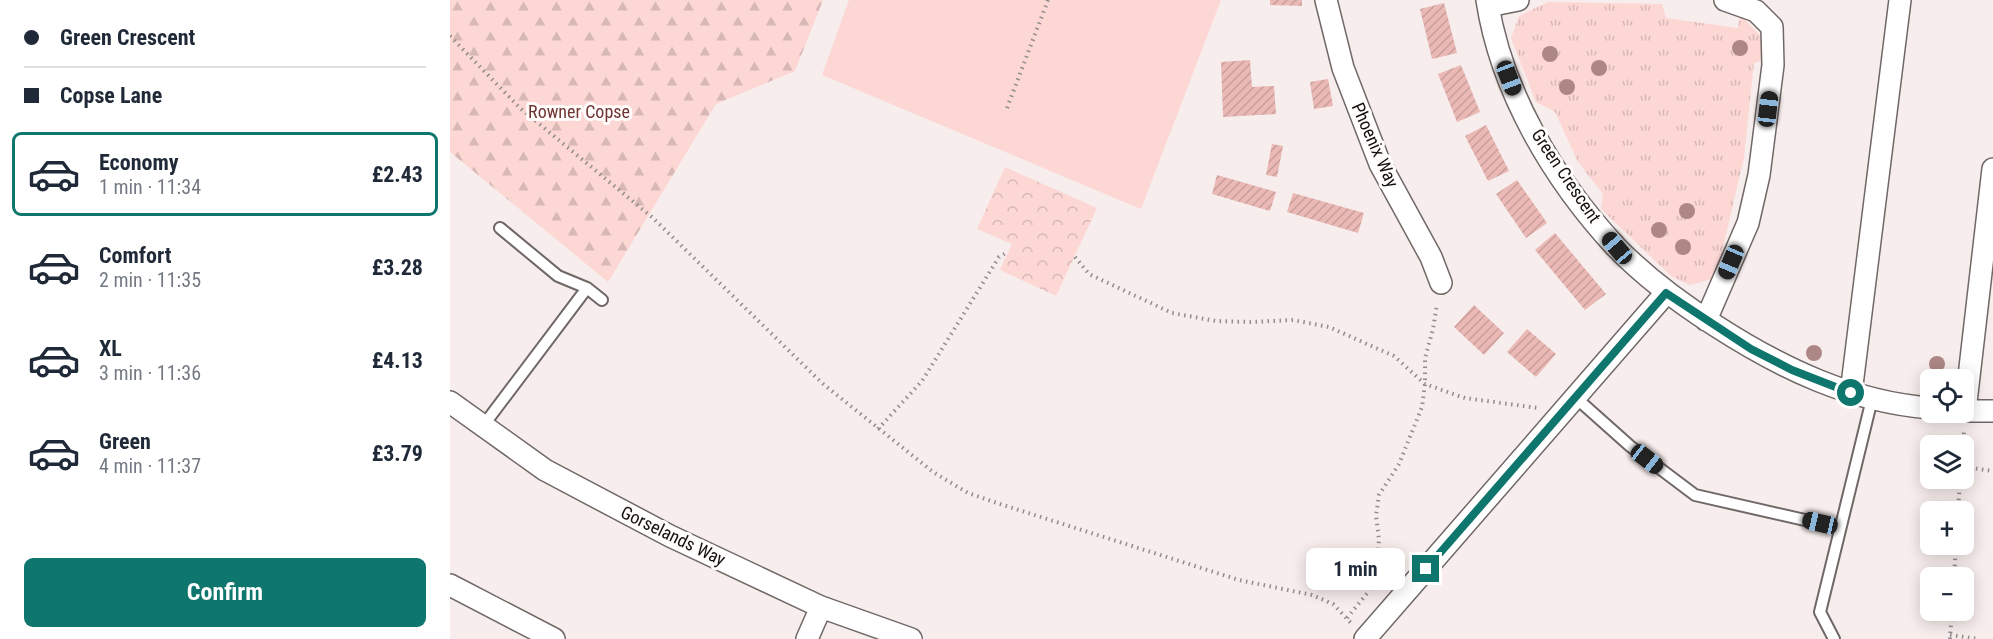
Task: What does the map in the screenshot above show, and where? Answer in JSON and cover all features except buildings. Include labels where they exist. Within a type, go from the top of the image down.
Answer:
[{"type":"street","name":"Phoenix Way","points":[[1326,0],[1343,68],[1380,164],[1431,257],[1441,283]]},
{"type":"street","points":[[1488,3],[1518,0]]},
{"type":"street","points":[[1706,320],[1748,223],[1759,175],[1773,65],[1772,27],[1756,11],[1725,0]]},
{"type":"street","points":[[1851,393],[1900,0]]},
{"type":"street","name":"Green Crescent","points":[[1488,3],[1501,57],[1517,100],[1545,151],[1577,200],[1617,248],[1666,293],[1751,349],[1792,370],[1851,393],[1872,399],[1920,406]]},
{"type":"street","points":[[1969,369],[1993,169]]},
{"type":"street","points":[[1361,635],[1666,293]]},
{"type":"street","name":"Gorselands Way","points":[[450,402],[545,470],[670,536],[821,607],[911,639]]},
{"type":"street","points":[[1974,411],[1993,411]]},
{"type":"street","points":[[450,585],[554,639]]},
{"type":"street","points":[[807,639],[821,607]]},
{"type":"lane","points":[[500,228],[558,276],[587,288],[602,300]]},
{"type":"lane","points":[[483,426],[587,288]]},
{"type":"lane","points":[[1834,639],[1820,612],[1872,399]]},
{"type":"lane","points":[[1569,404],[1695,495],[1840,528]]},
{"type":"path","points":[[1007,108],[1048,0]]},
{"type":"path","points":[[450,36],[520,108],[653,218],[822,383],[933,472],[968,493],[1000,504],[1239,580],[1312,595],[1333,604],[1361,635]]},
{"type":"path","points":[[878,429],[922,381],[999,257],[1008,252]]},
{"type":"path","points":[[1074,257],[1089,274],[1172,313],[1216,321],[1293,320],[1329,327],[1394,356],[1425,384],[1465,399],[1569,404]]},
{"type":"path","points":[[1347,618],[1369,591],[1377,566],[1379,539],[1376,516],[1379,495],[1399,464],[1422,406],[1425,358],[1441,283]]},
{"type":"path","points":[[1974,468],[1993,471]]},
{"type":"path","points":[[1951,621],[1950,637],[1979,639]]},
{"type":"green space","name":"Rowner Copse","points":[[450,0],[823,0],[795,71],[716,104],[608,282],[450,152]]},
{"type":"green space","points":[[849,0],[1221,0],[1141,209],[822,75]]},
{"type":"green space","points":[[1548,2],[1662,4],[1666,18],[1738,28],[1740,15],[1761,36],[1765,59],[1754,63],[1744,157],[1722,252],[1726,259],[1712,279],[1690,285],[1671,276],[1601,209],[1603,194],[1578,162],[1555,112],[1536,102],[1511,38],[1519,16]]},
{"type":"green space","points":[[1005,167],[1097,208],[1056,296],[1000,270],[1012,244],[977,229]]},
{"type":"route","points":[[1426,569],[1666,293],[1751,349],[1792,370],[1851,393]]}]
